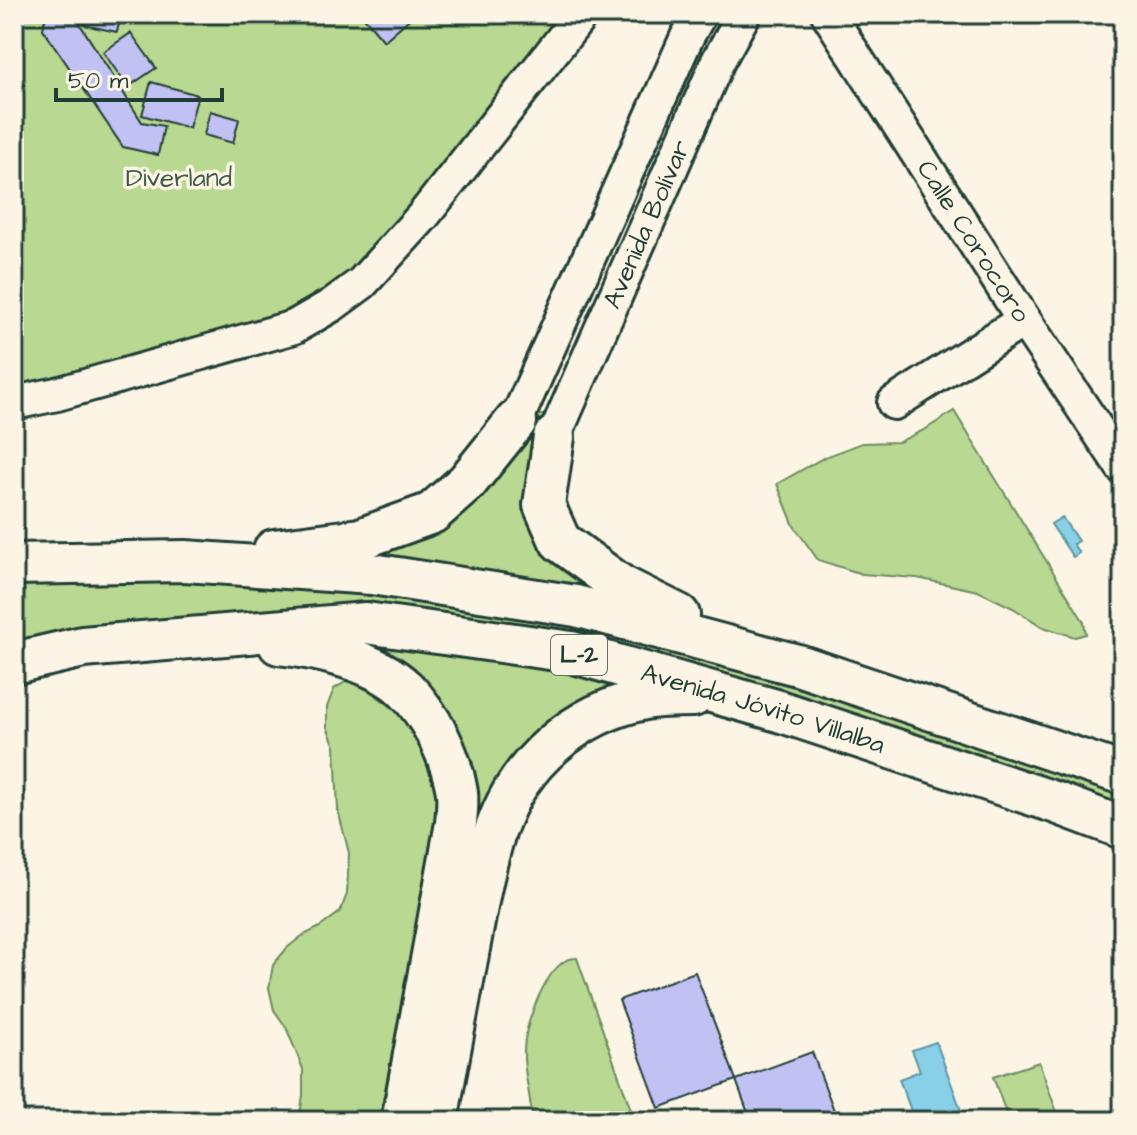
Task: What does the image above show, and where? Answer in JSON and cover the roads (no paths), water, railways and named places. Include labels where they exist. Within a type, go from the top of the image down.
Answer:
[{"type":"main road","name":"L-2","points":[[185,561],[360,539],[432,513],[467,482],[516,421]]},
{"type":"main road","name":"L-2","points":[[554,437],[544,505],[560,541],[621,586],[688,619],[801,666]]},
{"type":"main road","name":"Avenida Jóvito Villalba","points":[[14,564],[185,561],[372,574],[576,606],[801,666],[1123,774]]},
{"type":"main road","name":"Avenida Jóvito Villalba","points":[[14,663],[83,647],[366,623],[571,652],[779,711],[1025,792],[1123,828]]},
{"type":"main road","name":"L-2","points":[[191,638],[307,647],[342,656],[380,672],[404,688],[438,737],[457,794],[456,823],[402,1121]]},
{"type":"main road","name":"L-2","points":[[437,1121],[479,898],[496,829],[518,784],[559,738],[585,720],[648,698],[725,696]]},
{"type":"street","points":[[14,403],[57,394],[294,327],[332,305],[362,283],[423,216],[582,14]]},
{"type":"street","name":"Avenida Bolívar","points":[[516,421],[700,14]]},
{"type":"street","name":"Avenida Bolívar","points":[[554,437],[718,61],[744,14]]},
{"type":"street","name":"Calle Corocoro","points":[[828,14],[1123,468]]},
{"type":"street","points":[[894,403],[1024,320]]},
{"type":"water","points":[[1062,517],[1078,541],[1073,544],[1079,553],[1073,557],[1051,524]]},
{"type":"water","points":[[936,1042],[965,1121],[915,1121],[899,1079],[920,1071],[912,1050]]},
{"type":"park label","name":"Diverland","points":[[179,178]]}]
